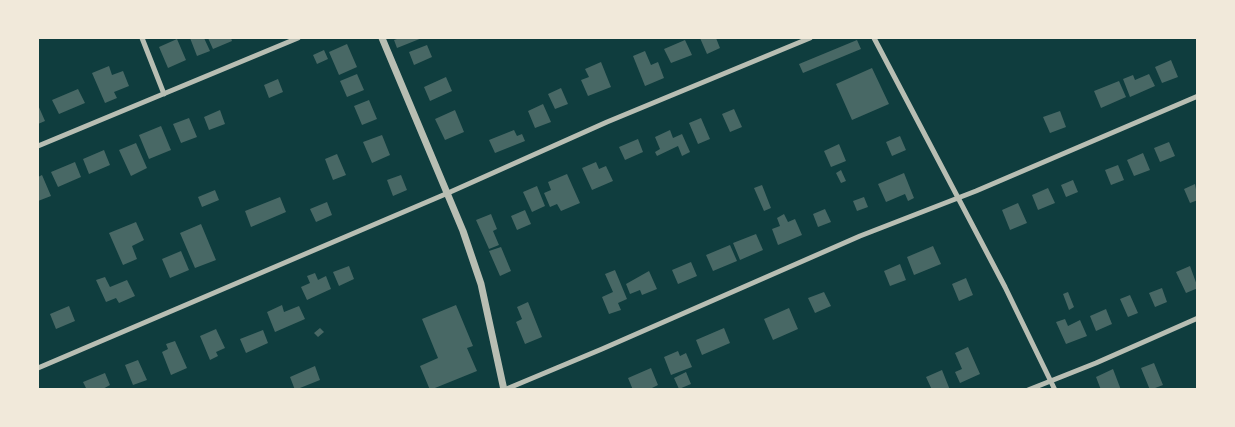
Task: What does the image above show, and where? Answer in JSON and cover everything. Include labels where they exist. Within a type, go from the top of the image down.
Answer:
[{"type":"street","points":[[142,38],[164,94]]},
{"type":"street","points":[[38,146],[298,38]]},
{"type":"street","points":[[382,38],[448,193],[481,284],[504,389],[610,346],[860,236],[958,198],[1198,96]]},
{"type":"street","points":[[38,368],[448,193],[607,122],[810,38]]},
{"type":"street","points":[[874,38],[1052,380],[1055,390]]},
{"type":"street","points":[[1028,390],[1096,363],[1198,318]]},
{"type":"building","points":[[190,38],[204,38],[210,51],[197,56]]},
{"type":"building","points":[[208,38],[231,38],[232,41],[213,49]]},
{"type":"building","points":[[400,38],[422,38],[397,48],[394,40]]},
{"type":"building","points":[[700,38],[716,38],[720,48],[707,54]]},
{"type":"building","points":[[177,39],[186,60],[168,68],[159,47]]},
{"type":"building","points":[[685,40],[692,55],[671,63],[664,49]]},
{"type":"building","points":[[857,40],[861,49],[803,73],[799,64]]},
{"type":"building","points":[[347,44],[357,67],[339,75],[329,52]]},
{"type":"building","points":[[427,45],[432,57],[414,65],[409,52]]},
{"type":"building","points":[[324,50],[328,59],[317,64],[313,55]]},
{"type":"building","points":[[645,51],[651,65],[658,62],[664,78],[645,86],[633,56]]},
{"type":"building","points":[[1171,60],[1178,77],[1162,83],[1155,67]]},
{"type":"building","points":[[601,62],[611,87],[588,96],[581,80],[589,77],[585,69]]},
{"type":"building","points":[[109,66],[112,75],[123,71],[129,86],[114,92],[117,98],[105,103],[92,73]]},
{"type":"building","points":[[872,68],[889,104],[852,120],[836,84]]},
{"type":"building","points":[[357,74],[364,90],[347,97],[340,81]]},
{"type":"building","points":[[1149,74],[1155,86],[1130,97],[1123,79],[1133,75],[1135,80]]},
{"type":"building","points":[[446,77],[452,91],[430,101],[424,87]]},
{"type":"building","points":[[278,79],[283,92],[269,98],[264,85]]},
{"type":"building","points":[[1119,81],[1126,97],[1101,108],[1094,91]]},
{"type":"building","points":[[561,88],[568,104],[555,109],[548,94]]},
{"type":"building","points":[[78,89],[85,103],[59,114],[52,100]]},
{"type":"building","points":[[369,100],[377,119],[362,125],[354,106]]},
{"type":"building","points":[[543,104],[551,122],[535,128],[528,111]]},
{"type":"building","points":[[38,105],[45,121],[38,124]]},
{"type":"building","points":[[734,109],[742,127],[730,132],[722,114]]},
{"type":"building","points":[[220,110],[225,124],[209,130],[204,117]]},
{"type":"building","points":[[455,110],[464,132],[445,140],[435,119]]},
{"type":"building","points":[[1060,111],[1066,127],[1050,133],[1043,117]]},
{"type":"building","points":[[189,118],[197,137],[181,143],[173,124]]},
{"type":"building","points":[[701,118],[710,139],[698,144],[689,123]]},
{"type":"building","points":[[161,126],[171,150],[149,159],[139,135]]},
{"type":"building","points":[[514,130],[517,136],[522,134],[525,141],[495,153],[489,140]]},
{"type":"building","points":[[670,130],[673,138],[682,134],[690,152],[682,156],[678,146],[657,156],[655,152],[660,149],[655,137]]},
{"type":"building","points":[[382,135],[390,155],[372,163],[363,142]]},
{"type":"building","points":[[900,136],[906,150],[892,156],[886,142]]},
{"type":"building","points":[[638,139],[643,152],[625,160],[619,147]]},
{"type":"building","points":[[1169,142],[1175,156],[1160,162],[1154,148]]},
{"type":"building","points":[[136,143],[147,168],[131,176],[119,150]]},
{"type":"building","points":[[839,144],[846,161],[831,167],[824,151]]},
{"type":"building","points":[[104,150],[110,165],[89,174],[83,159]]},
{"type":"building","points":[[1143,153],[1150,170],[1134,176],[1127,160]]},
{"type":"building","points":[[337,154],[346,175],[333,180],[325,159]]},
{"type":"building","points":[[75,162],[81,177],[58,187],[51,172]]},
{"type":"building","points":[[596,162],[599,169],[606,166],[613,181],[592,190],[582,168]]},
{"type":"building","points":[[1118,165],[1124,180],[1111,185],[1105,170]]},
{"type":"building","points":[[841,170],[846,181],[841,183],[836,173]]},
{"type":"building","points":[[904,173],[914,198],[908,201],[905,194],[886,202],[878,184]]},
{"type":"building","points":[[567,174],[580,203],[561,211],[557,204],[550,207],[544,193],[551,190],[548,182]]},
{"type":"building","points":[[42,175],[51,196],[38,201],[38,177]]},
{"type":"building","points":[[401,175],[407,190],[393,196],[387,180]]},
{"type":"building","points":[[1073,180],[1078,192],[1066,197],[1061,185]]},
{"type":"building","points":[[1195,184],[1198,200],[1190,203],[1184,189]]},
{"type":"building","points":[[762,185],[771,208],[764,211],[754,188]]},
{"type":"building","points":[[537,186],[545,206],[532,212],[523,192]]},
{"type":"building","points":[[1048,188],[1055,203],[1038,210],[1032,195]]},
{"type":"building","points":[[215,190],[219,200],[202,207],[198,197]]},
{"type":"building","points":[[280,197],[286,212],[251,227],[245,211]]},
{"type":"building","points":[[864,197],[868,207],[857,211],[853,201]]},
{"type":"building","points":[[327,202],[332,215],[316,222],[310,209]]},
{"type":"building","points":[[1018,203],[1027,223],[1010,230],[1002,210]]},
{"type":"building","points":[[825,209],[831,222],[818,227],[813,214]]},
{"type":"building","points":[[525,210],[531,224],[517,230],[511,216]]},
{"type":"building","points":[[491,214],[497,229],[493,231],[499,245],[489,249],[476,220]]},
{"type":"building","points":[[784,214],[788,222],[795,219],[802,235],[778,245],[772,229],[780,226],[777,218]]},
{"type":"building","points":[[136,222],[144,240],[132,246],[137,259],[123,265],[109,233]]},
{"type":"building","points":[[201,224],[216,260],[195,268],[180,233]]},
{"type":"building","points":[[756,234],[763,250],[740,260],[733,243]]},
{"type":"building","points":[[730,245],[737,261],[713,271],[706,255]]},
{"type":"building","points":[[933,246],[941,264],[914,275],[907,257]]},
{"type":"building","points":[[501,247],[511,271],[500,276],[489,251]]},
{"type":"building","points":[[181,251],[189,270],[170,278],[162,259]]},
{"type":"building","points":[[691,262],[697,276],[678,284],[672,270]]},
{"type":"building","points":[[900,264],[906,280],[890,286],[884,271]]},
{"type":"building","points":[[349,266],[354,279],[339,286],[333,272]]},
{"type":"building","points":[[1190,266],[1198,288],[1186,293],[1176,272]]},
{"type":"building","points":[[615,270],[627,299],[618,303],[621,310],[609,314],[602,297],[613,292],[605,274]]},
{"type":"building","points":[[649,271],[657,289],[642,295],[640,290],[630,294],[626,284]]},
{"type":"building","points":[[315,273],[318,280],[326,276],[331,289],[307,300],[301,287],[310,283],[307,276]]},
{"type":"building","points":[[105,277],[110,287],[127,280],[135,296],[119,303],[116,298],[106,302],[96,280]]},
{"type":"building","points":[[966,278],[973,295],[959,301],[952,284]]},
{"type":"building","points":[[1162,288],[1167,302],[1155,307],[1149,293]]},
{"type":"building","points":[[824,292],[831,306],[815,313],[808,298]]},
{"type":"building","points":[[1068,292],[1074,307],[1069,310],[1063,294]]},
{"type":"building","points":[[1130,295],[1138,313],[1128,317],[1120,299]]},
{"type":"building","points":[[528,302],[542,337],[525,344],[516,322],[522,319],[517,307]]},
{"type":"building","points":[[282,305],[284,312],[299,306],[305,319],[275,332],[267,312]]},
{"type":"building","points":[[456,305],[473,346],[467,348],[477,371],[430,390],[420,366],[438,358],[422,319]]},
{"type":"building","points":[[69,306],[75,321],[56,329],[50,314]]},
{"type":"building","points":[[789,308],[798,329],[773,340],[764,319]]},
{"type":"building","points":[[1106,309],[1112,324],[1096,331],[1090,316]]},
{"type":"building","points":[[1065,319],[1068,326],[1080,320],[1087,336],[1066,344],[1056,322]]},
{"type":"building","points":[[320,328],[324,332],[318,337],[314,333]]},
{"type":"building","points":[[724,328],[730,343],[702,355],[696,340]]},
{"type":"building","points":[[216,329],[225,348],[216,352],[218,356],[210,360],[200,336]]},
{"type":"building","points":[[263,330],[268,343],[246,353],[240,339]]},
{"type":"building","points":[[175,341],[187,368],[171,375],[162,352],[168,349],[166,344]]},
{"type":"building","points":[[968,347],[980,374],[960,383],[955,372],[962,369],[955,353]]},
{"type":"building","points":[[678,351],[680,356],[686,353],[692,367],[671,375],[664,357]]},
{"type":"building","points":[[138,360],[147,380],[133,385],[125,365]]},
{"type":"building","points":[[1154,363],[1163,385],[1150,390],[1141,368]]},
{"type":"building","points":[[315,366],[320,380],[295,390],[290,377]]},
{"type":"building","points":[[651,368],[658,385],[648,390],[633,390],[628,378]]},
{"type":"building","points":[[1113,369],[1121,390],[1101,390],[1096,377]]},
{"type":"building","points":[[942,370],[950,390],[932,390],[926,377]]},
{"type":"building","points":[[686,372],[691,384],[679,389],[674,378]]},
{"type":"building","points":[[105,373],[110,385],[101,390],[87,390],[83,382]]}]
